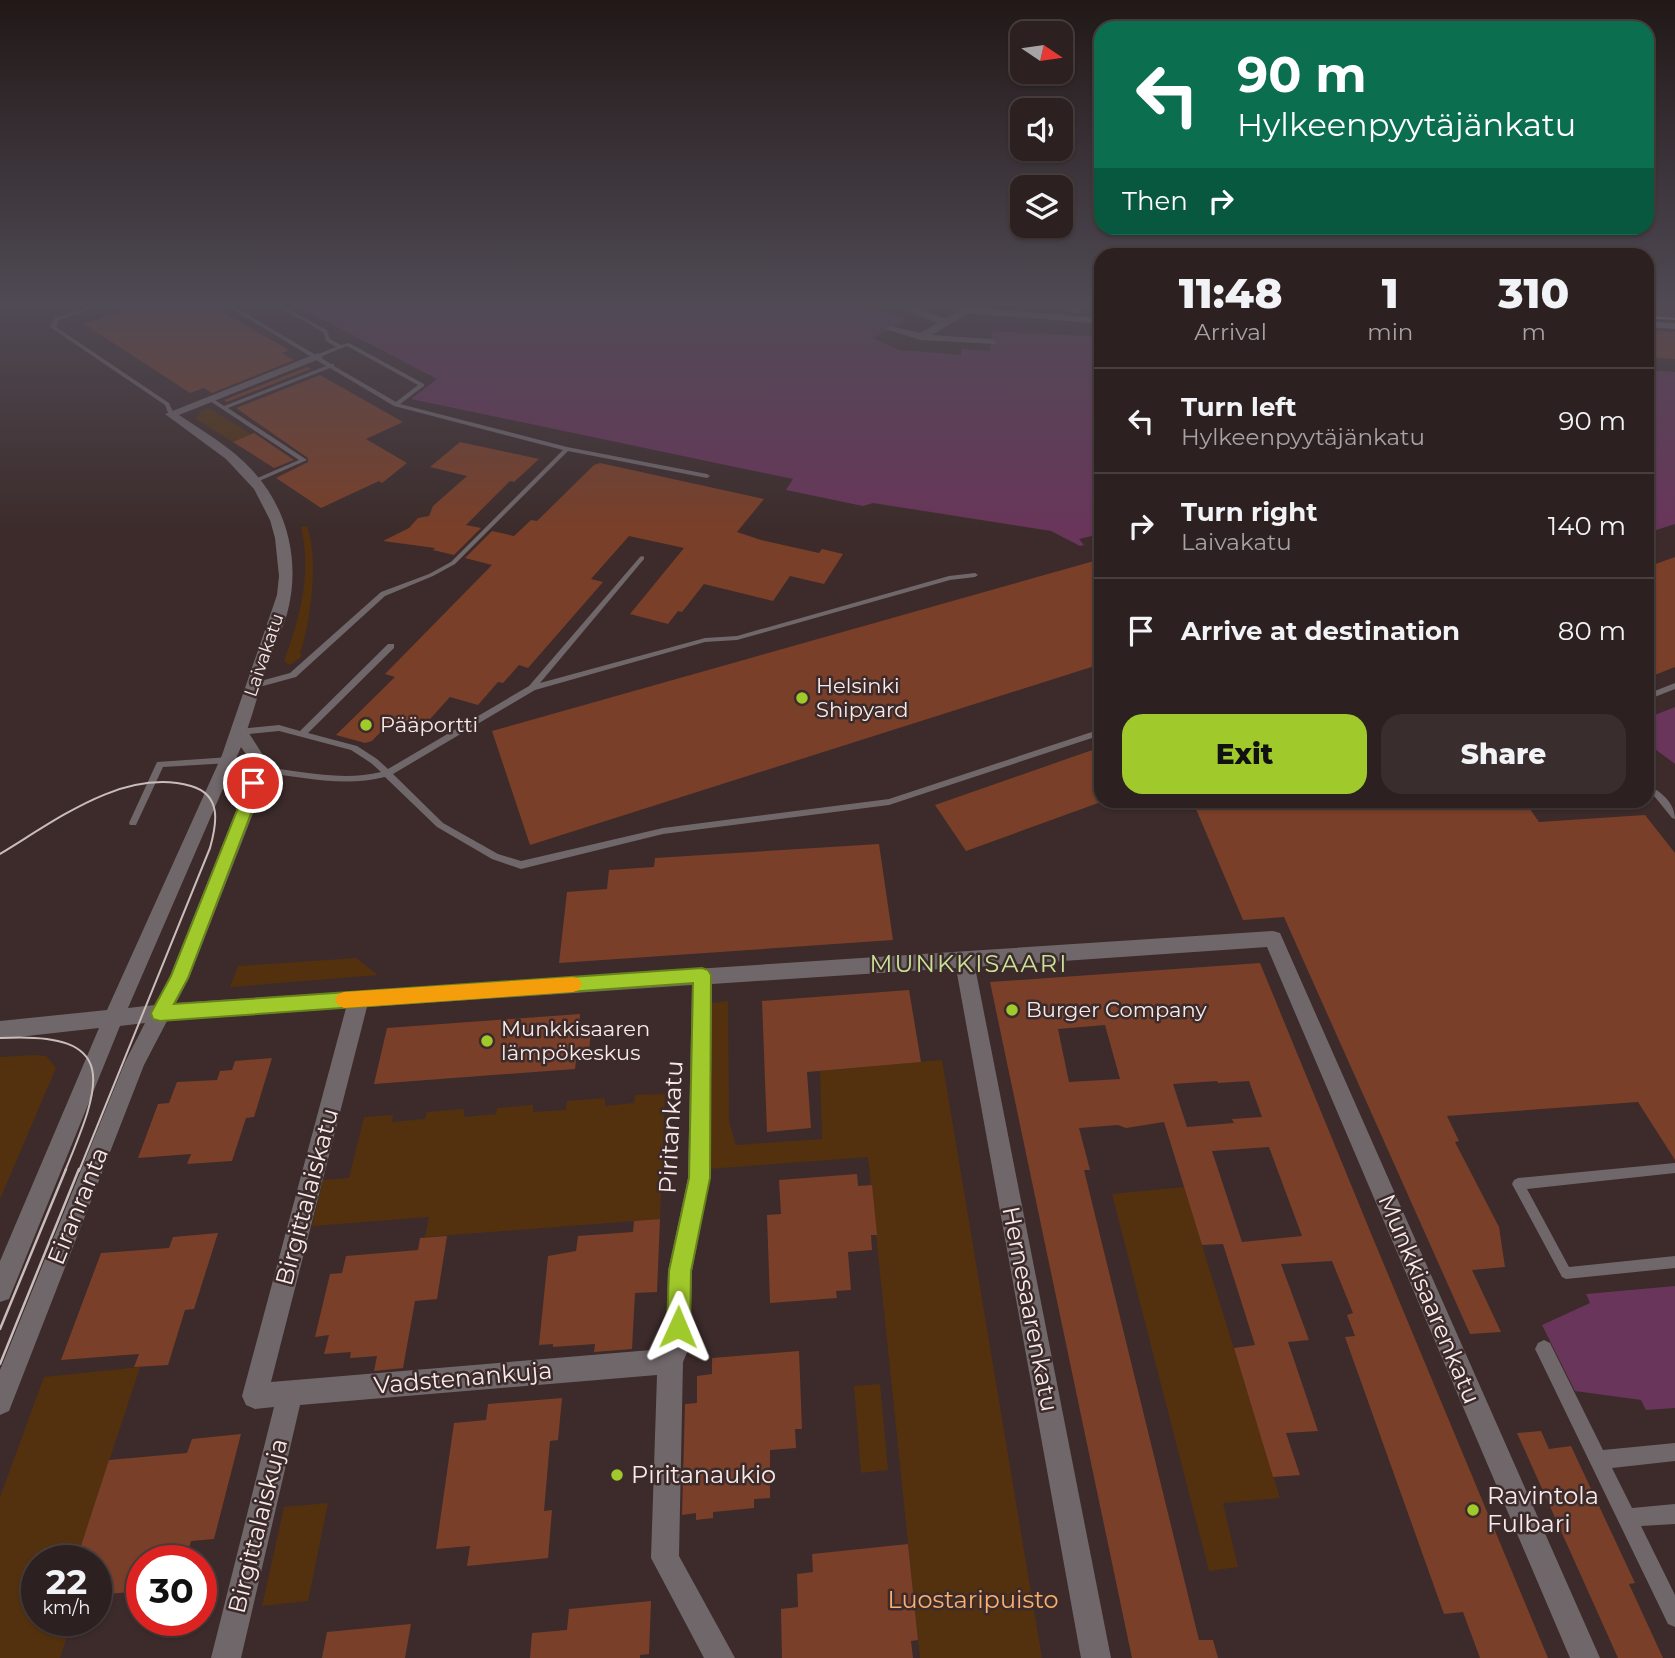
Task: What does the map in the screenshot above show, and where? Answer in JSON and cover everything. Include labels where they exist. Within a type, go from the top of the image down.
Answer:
[{"type":"street","points":[[171,414],[259,379]]},
{"type":"street","name":"Laivakatu","points":[[115,1017],[215,783],[230,760],[252,686],[280,612],[284,582],[284,552],[277,518],[255,481],[247,471],[171,414]]},
{"type":"street","points":[[160,1013],[179,978],[250,798],[258,760],[240,732]]},
{"type":"street","name":"Munkkisaarenkatu","points":[[964,960],[1273,939],[1585,1658]]},
{"type":"street","points":[[0,1030],[160,1013],[702,975],[964,960]]},
{"type":"street","name":"Hernesaarenkatu","points":[[964,960],[1096,1658]]},
{"type":"street","name":"Piritankatu","points":[[670,1361],[678,1345],[680,1271],[699,1178],[702,975]]},
{"type":"street","name":"Birgittalaiskatu","points":[[255,1396],[359,999]]},
{"type":"street","name":"Eiranranta","points":[[0,1402],[135,1062],[160,1013]]},
{"type":"street","name":"Eiranranta","points":[[0,1290],[115,1017]]},
{"type":"street","points":[[1544,1349],[1675,1617]]},
{"type":"street","points":[[670,1361],[665,1558],[720,1658]]},
{"type":"street","name":"Vadstenankuja","points":[[255,1396],[670,1361]]},
{"type":"street","name":"Birgittalaiskuja","points":[[226,1658],[290,1393]]},
{"type":"street","points":[[1598,1460],[1675,1452]]},
{"type":"street","points":[[1627,1518],[1675,1514]]},
{"type":"lane","points":[[131,379],[167,404],[171,414]]},
{"type":"lane","points":[[224,408],[296,379]]},
{"type":"lane","points":[[355,379],[396,405],[567,449],[707,476]]},
{"type":"lane","points":[[396,405],[422,385],[412,379]]},
{"type":"lane","points":[[210,399],[304,460],[255,481]]},
{"type":"lane","points":[[252,686],[293,675],[383,594],[453,564],[567,449]]},
{"type":"lane","points":[[532,688],[642,558]]},
{"type":"lane","points":[[256,769],[353,780],[386,774],[532,688],[705,640],[737,638],[949,578],[975,575]]},
{"type":"lane","points":[[302,734],[391,646]]},
{"type":"lane","points":[[1654,694],[1675,685]]},
{"type":"lane","points":[[240,732],[279,728],[354,748],[374,761],[439,825],[495,857],[521,865],[663,831],[889,802],[1094,734]]},
{"type":"lane","points":[[133,823],[160,764],[230,760]]},
{"type":"lane","points":[[1654,792],[1675,816]]},
{"type":"lane","points":[[1675,1168],[1518,1184],[1566,1273],[1675,1262]]},
{"type":"green space","points":[[209,408],[251,434],[233,442],[196,419],[201,411]]},
{"type":"green space","points":[[307,526],[313,555],[310,608],[300,654],[302,656],[290,665],[284,661],[303,595],[305,561],[301,527]]},
{"type":"green space","points":[[356,958],[378,975],[230,987],[238,966]]},
{"type":"green space","name":"Luostaripuisto","points":[[728,1001],[729,1121],[736,1145],[822,1139],[820,1071],[942,1060],[1042,1658],[920,1658],[868,1157],[708,1169],[710,1003]]},
{"type":"green space","points":[[46,1056],[56,1068],[0,1199],[0,1057]]},
{"type":"green space","points":[[665,1094],[660,1219],[425,1237],[429,1217],[312,1226],[323,1180],[349,1178],[364,1117],[393,1115],[392,1122],[425,1119],[427,1112],[464,1109],[464,1117],[496,1114],[497,1108],[533,1105],[533,1112],[566,1110],[567,1101],[605,1098],[605,1106],[634,1103],[635,1095]]},
{"type":"green space","points":[[1184,1187],[1280,1498],[1223,1503],[1238,1567],[1209,1571],[1112,1194]]},
{"type":"green space","points":[[140,1367],[81,1545],[21,1545],[21,1636],[67,1636],[60,1658],[0,1658],[0,1497],[44,1377]]},
{"type":"green space","points":[[880,1384],[888,1470],[861,1473],[854,1386]]},
{"type":"green space","points":[[328,1503],[308,1601],[262,1606],[284,1507]]},
{"type":"shaded area","points":[[437,379],[1094,379],[1094,536],[1079,539],[1084,545],[1080,546],[1051,531],[873,503],[863,506],[786,490],[793,479],[411,399]]},
{"type":"shaded area","points":[[1654,379],[1675,379],[1675,524],[1654,531]]},
{"type":"shaded area","points":[[1675,707],[1675,764],[1654,748],[1654,715]]},
{"type":"shaded area","points":[[1675,1286],[1675,1408],[1646,1410],[1641,1400],[1575,1391],[1542,1325],[1590,1303],[1586,1294]]},
{"type":"building","points":[[169,379],[246,379],[212,393],[204,388],[190,393]]},
{"type":"building","points":[[276,379],[285,379],[227,402],[224,400]]},
{"type":"building","points":[[309,379],[328,379],[403,422],[366,439],[407,463],[382,483],[379,481],[321,508],[276,478],[308,462],[308,458],[236,408]]},
{"type":"building","points":[[254,433],[294,460],[274,468],[233,442]]},
{"type":"building","points":[[460,442],[539,459],[514,482],[510,481],[466,525],[481,528],[454,555],[433,550],[435,548],[383,541],[409,528],[418,518],[429,516],[433,506],[467,476],[430,467]]},
{"type":"building","points":[[600,463],[764,499],[737,532],[819,553],[822,549],[843,554],[824,584],[790,576],[773,601],[704,584],[682,612],[678,611],[668,624],[630,614],[684,548],[629,536],[591,579],[603,582],[528,668],[519,665],[503,683],[498,682],[478,705],[450,697],[421,729],[392,720],[372,741],[365,743],[336,735],[395,677],[385,674],[492,565],[465,558],[492,531],[514,536],[531,520],[537,521],[594,465]]},
{"type":"building","points":[[1675,557],[1675,667],[1654,675],[1654,564]]},
{"type":"building","name":"Helsinki Shipyard","points":[[1094,561],[1094,666],[530,845],[492,731]]},
{"type":"building","points":[[1094,749],[1094,805],[966,851],[935,805]]},
{"type":"building","points":[[1196,808],[1529,808],[1539,822],[1645,815],[1675,853],[1675,1160],[1638,1102],[1447,1116],[1459,1141],[1455,1142],[1499,1227],[1505,1267],[1472,1270],[1501,1332],[1470,1334],[1284,917],[1243,920]]},
{"type":"building","points":[[879,844],[893,940],[559,963],[567,892],[607,889],[609,870],[654,867],[655,858]]},
{"type":"building","points":[[1260,963],[1548,1658],[1480,1658],[1463,1612],[1444,1614],[1345,1337],[1355,1336],[1347,1315],[1353,1313],[1332,1261],[1281,1264],[1309,1340],[1288,1342],[1318,1431],[1286,1433],[1300,1475],[1273,1477],[1234,1348],[1255,1345],[1223,1244],[1202,1245],[1164,1122],[1126,1128],[1118,1125],[1079,1128],[1090,1170],[1084,1170],[1199,1640],[1213,1640],[1218,1658],[1132,1658],[990,982]],"holes":[[[1105,1025],[1120,1079],[1069,1082],[1058,1029]],[[1249,1081],[1262,1117],[1232,1119],[1234,1123],[1187,1127],[1173,1084]],[[1269,1147],[1302,1236],[1242,1242],[1212,1151]]]},
{"type":"building","points":[[909,990],[921,1062],[807,1072],[811,1128],[767,1132],[762,1001]]},
{"type":"building","name":"Munkkisaaren lämpökeskus","points":[[580,1014],[579,1032],[591,1031],[589,1051],[577,1052],[575,1069],[374,1084],[387,1028]]},
{"type":"building","points":[[272,1058],[254,1117],[246,1118],[232,1161],[187,1164],[191,1154],[138,1158],[158,1104],[169,1103],[177,1082],[217,1080],[220,1071],[232,1070],[235,1061]]},
{"type":"building","points":[[857,1174],[858,1186],[872,1185],[877,1235],[871,1235],[872,1250],[848,1252],[851,1290],[836,1291],[837,1298],[770,1303],[767,1215],[781,1214],[779,1180]]},
{"type":"building","points":[[660,1219],[657,1292],[635,1293],[632,1349],[594,1352],[595,1344],[553,1347],[553,1344],[539,1345],[548,1256],[576,1251],[578,1236],[633,1232],[634,1221]]},
{"type":"building","points":[[218,1233],[194,1309],[185,1310],[168,1365],[134,1367],[139,1354],[61,1360],[101,1253],[169,1248],[173,1237]]},
{"type":"building","points":[[447,1236],[437,1299],[415,1301],[403,1368],[374,1371],[377,1356],[350,1358],[351,1352],[324,1354],[329,1335],[315,1337],[330,1274],[342,1273],[346,1256],[418,1250],[420,1238]]},
{"type":"building","points":[[799,1351],[802,1429],[795,1429],[796,1448],[770,1450],[770,1498],[754,1499],[754,1508],[713,1512],[713,1518],[696,1520],[696,1513],[682,1515],[685,1404],[697,1403],[697,1376],[712,1374],[712,1358]]},
{"type":"building","points":[[562,1398],[558,1440],[550,1441],[544,1511],[552,1510],[548,1558],[467,1566],[470,1546],[436,1549],[454,1423],[486,1420],[488,1404]]},
{"type":"building","points":[[1541,1431],[1549,1449],[1571,1446],[1635,1583],[1629,1584],[1663,1658],[1618,1658],[1517,1433]]},
{"type":"building","points":[[241,1434],[214,1539],[191,1541],[190,1545],[126,1545],[126,1592],[112,1594],[112,1545],[81,1545],[109,1460],[187,1453],[192,1439]]},
{"type":"building","points":[[908,1544],[918,1640],[911,1641],[913,1658],[782,1658],[781,1609],[798,1607],[797,1574],[813,1572],[812,1554]]},
{"type":"building","points":[[651,1601],[649,1654],[640,1655],[640,1658],[530,1658],[532,1633],[567,1630],[569,1609]]},
{"type":"building","points":[[411,1624],[405,1658],[322,1658],[327,1632]]},
{"type":"tram line","points":[[0,854],[91,801],[116,790],[141,784],[166,782],[191,786],[208,796],[215,811],[210,848],[79,1171]]},
{"type":"tram line","points":[[0,1038],[40,1038],[67,1044],[84,1054],[92,1069],[93,1089],[87,1113],[65,1171]]},
{"type":"tram line","points":[[0,1329],[66,1169]]},
{"type":"tram line","points":[[0,1364],[79,1169]]},
{"type":"slow traffic","points":[[344,1000],[573,984]]},
{"type":"place","name":"Helsinki Shipyard","points":[[802,698]]},
{"type":"place","name":"Pääportti","points":[[366,725]]},
{"type":"place","name":"Burger Company","points":[[1012,1010]]},
{"type":"place","name":"Munkkisaaren lämpökeskus","points":[[487,1041]]},
{"type":"place","name":"Piritanaukio","points":[[617,1475]]},
{"type":"place","name":"Ravintola Fulbari","points":[[1473,1510]]},
{"type":"district","name":"MUNKKISAARI","points":[[969,964]]},
{"type":"route","points":[[253,783],[250,798],[179,978],[160,1013],[702,975],[699,1178],[680,1271],[678,1327]]}]
